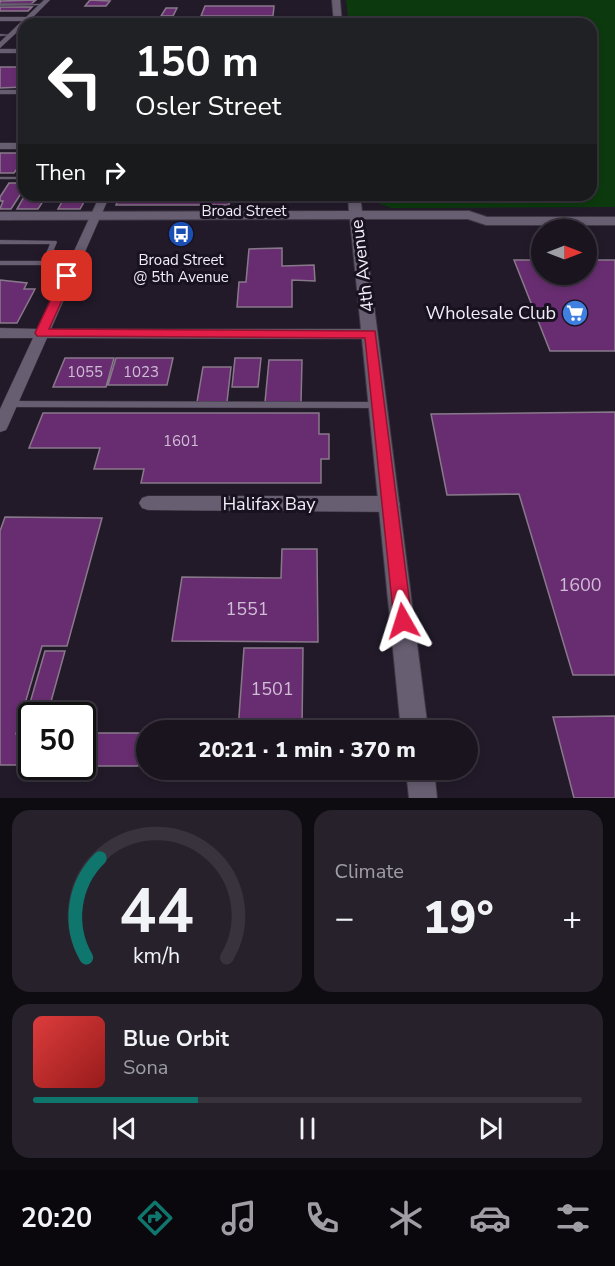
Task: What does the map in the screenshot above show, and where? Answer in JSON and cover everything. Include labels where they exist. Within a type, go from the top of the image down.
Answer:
[{"type":"main road","points":[[336,0],[338,18]]},
{"type":"main road","name":"4th Avenue","points":[[355,201],[380,405],[414,720]]},
{"type":"main road","name":"Broad Street","points":[[0,216],[92,222]]},
{"type":"main road","name":"Broad Street","points":[[0,227],[92,222],[357,221],[473,227],[486,221],[615,221]]},
{"type":"main road","points":[[421,780],[423,798]]},
{"type":"street","points":[[29,18],[45,3]]},
{"type":"street","points":[[0,19],[18,19]]},
{"type":"street","points":[[0,46],[18,28]]},
{"type":"street","points":[[0,51],[18,51]]},
{"type":"street","points":[[0,92],[18,92]]},
{"type":"street","points":[[0,146],[18,146]]},
{"type":"street","points":[[0,426],[102,201]]},
{"type":"street","points":[[0,333],[371,334]]},
{"type":"street","name":"Halifax Bay","points":[[148,503],[390,504]]},
{"type":"lane","points":[[0,5],[45,3]]},
{"type":"lane","points":[[0,35],[11,35]]},
{"type":"lane","points":[[1,183],[18,179]]},
{"type":"lane","points":[[0,242],[54,242],[45,263]]},
{"type":"lane","points":[[0,263],[73,263]]},
{"type":"lane","points":[[10,404],[380,405]]},
{"type":"green space","points":[[346,0],[615,0],[615,207],[391,208],[376,201],[597,201],[597,18],[348,18]]},
{"type":"building","points":[[0,0],[36,0],[31,4],[0,4]]},
{"type":"building","points":[[90,0],[110,1],[106,6],[85,6]]},
{"type":"building","points":[[205,6],[274,6],[273,16],[201,16]]},
{"type":"building","points":[[0,7],[32,7],[28,11],[0,11]]},
{"type":"building","points":[[166,8],[177,8],[173,16],[161,16]]},
{"type":"building","points":[[0,67],[18,67],[18,87],[0,88]]},
{"type":"building","points":[[0,153],[18,153],[18,167],[14,173],[0,173]]},
{"type":"building","points":[[9,183],[18,183],[18,198],[11,209],[0,209],[3,201],[0,201]]},
{"type":"building","points":[[22,201],[43,201],[38,209],[17,209]]},
{"type":"building","points":[[63,201],[85,201],[80,209],[58,209]]},
{"type":"building","points":[[118,201],[229,201],[229,205],[116,205]]},
{"type":"building","points":[[282,248],[282,266],[314,265],[315,281],[292,280],[292,307],[237,307],[239,282],[246,282],[249,249]]},
{"type":"building","name":"Wholesale Club","points":[[514,260],[531,260],[531,285],[597,285],[597,260],[615,260],[615,351],[550,351]]},
{"type":"building","points":[[0,280],[27,283],[24,289],[35,289],[17,323],[0,323]]},
{"type":"building","points":[[65,358],[114,358],[106,387],[53,387]]},
{"type":"building","points":[[116,358],[173,358],[167,385],[108,385]]},
{"type":"building","points":[[235,358],[261,358],[258,387],[232,387]]},
{"type":"building","points":[[269,360],[302,360],[301,403],[265,402]]},
{"type":"building","points":[[203,367],[231,367],[227,402],[197,402]]},
{"type":"building","points":[[615,412],[615,675],[573,675],[519,494],[447,495],[431,414]]},
{"type":"building","points":[[43,413],[319,413],[319,434],[329,434],[329,459],[321,459],[321,483],[141,483],[144,469],[94,469],[100,448],[29,448]]},
{"type":"building","points":[[5,517],[102,518],[67,646],[42,646],[25,702],[18,702],[16,734],[18,734],[18,765],[0,765],[0,531]]},
{"type":"building","points":[[282,549],[317,549],[318,642],[172,641],[182,577],[281,578]]},
{"type":"building","points":[[244,648],[303,648],[302,720],[239,720]]},
{"type":"building","points":[[45,651],[65,651],[51,702],[30,702]]},
{"type":"building","points":[[615,716],[615,798],[574,798],[553,717]]},
{"type":"building","points":[[96,733],[136,733],[136,766],[96,766]]},
{"type":"place","name":"Broad Street @ 5th Avenue","points":[[181,234]]},
{"type":"place","name":"Wholesale Club","points":[[575,313]]},
{"type":"route","points":[[67,276],[41,333],[371,334],[403,621]]}]
